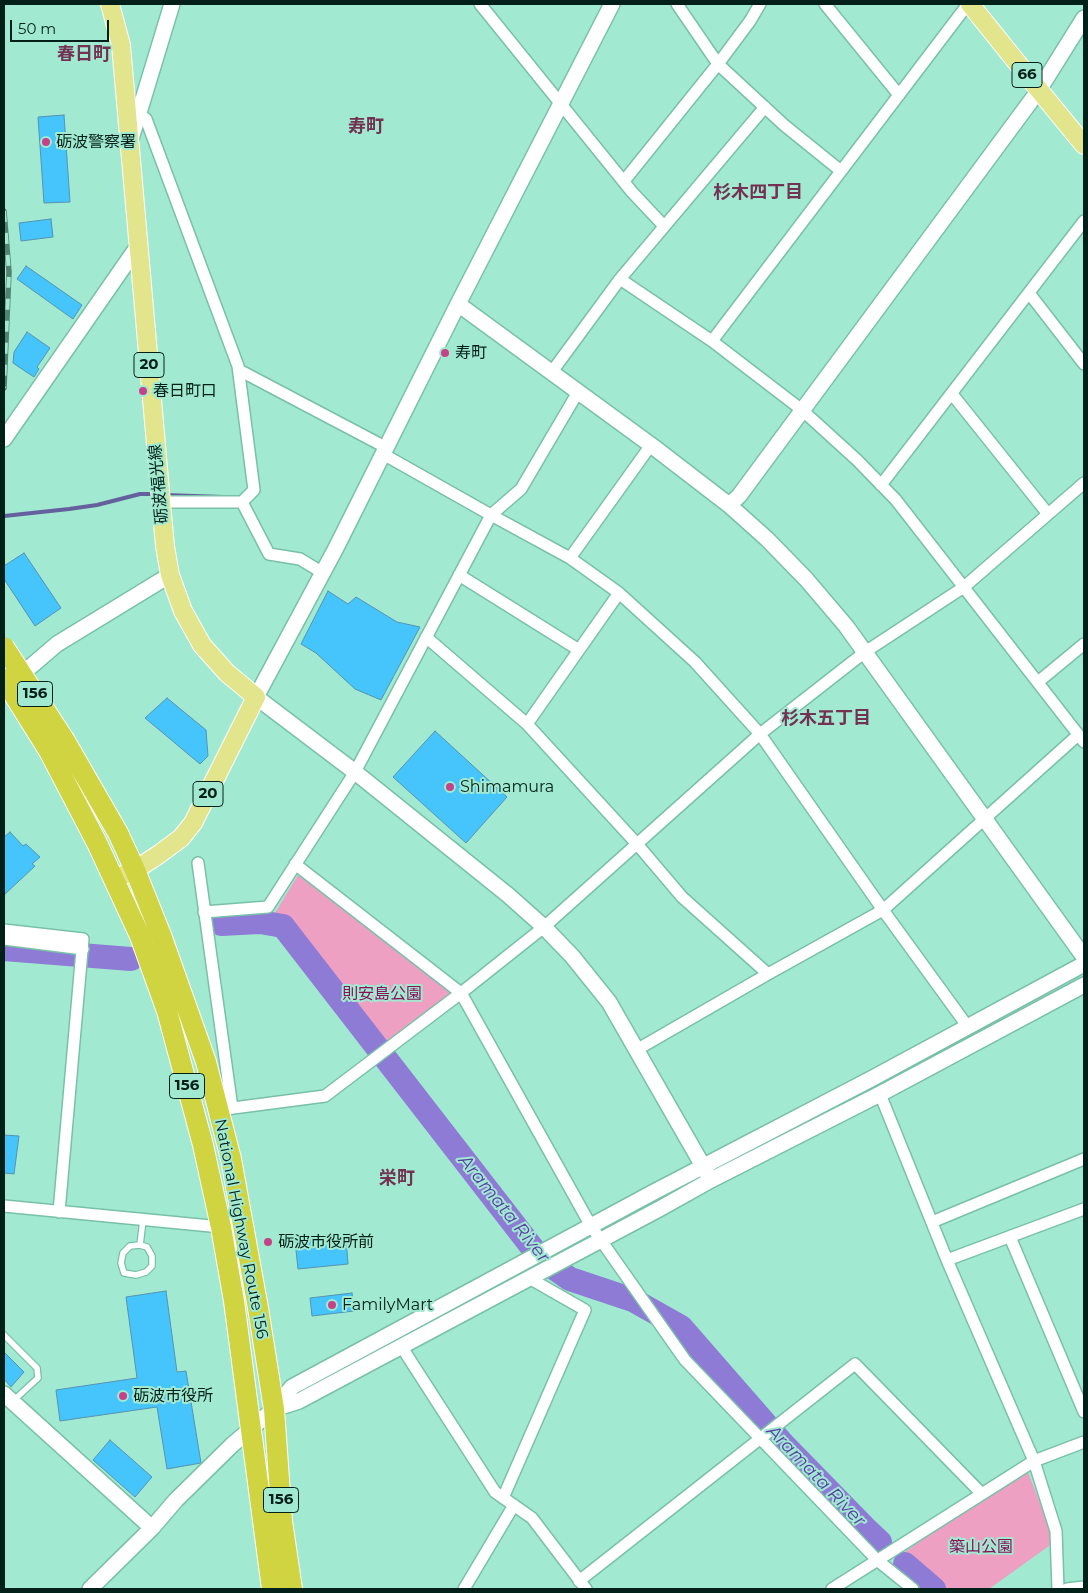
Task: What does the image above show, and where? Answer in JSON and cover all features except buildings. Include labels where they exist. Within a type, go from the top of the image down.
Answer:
[{"type":"highway","name":"National Highway Route 156","points":[[4,647],[57,746],[140,936],[167,1011],[204,1145],[221,1227],[234,1301],[272,1589]]},
{"type":"highway","name":"National Highway Route 156","points":[[4,679],[57,746],[118,833],[135,870],[225,1109],[231,1159],[274,1410],[282,1521],[292,1589]]},
{"type":"main road","name":"砺波福光線","points":[[110,4],[121,45],[131,139],[138,246],[165,546],[170,575],[183,611],[202,645],[227,673],[256,697]]},
{"type":"main road","name":"66","points":[[969,4],[1084,145]]},
{"type":"main road","name":"20","points":[[114,879],[135,870],[158,856],[181,838],[193,823],[256,697]]},
{"type":"street","points":[[131,139],[172,4]]},
{"type":"street","points":[[480,4],[560,104],[664,226]]},
{"type":"street","points":[[612,4],[323,573],[256,697],[355,772],[508,895],[544,927],[572,956],[609,1002],[638,1049],[711,1180]]},
{"type":"street","points":[[677,4],[718,64],[765,108],[841,171]]},
{"type":"street","points":[[624,181],[718,64],[750,21],[760,4]]},
{"type":"street","points":[[824,4],[899,95]]},
{"type":"street","points":[[712,342],[969,4]]},
{"type":"street","points":[[729,505],[739,496],[1038,90],[1084,18]]},
{"type":"street","points":[[551,373],[620,279],[765,108]]},
{"type":"street","points":[[138,114],[146,119],[239,370],[254,490],[242,502],[161,502]]},
{"type":"street","points":[[881,486],[1084,221]]},
{"type":"street","points":[[4,439],[138,246]]},
{"type":"street","points":[[620,279],[712,342],[802,410],[857,460],[896,500],[1081,739],[986,819],[883,910],[638,1049]]},
{"type":"street","points":[[1029,292],[1084,364]]},
{"type":"street","points":[[458,304],[651,445],[729,505],[767,539],[806,579],[846,626],[1084,957]]},
{"type":"street","points":[[239,370],[385,451],[491,515],[570,558],[619,593],[696,662],[760,734],[883,910],[968,1027]]},
{"type":"street","points":[[204,912],[268,907],[355,772],[491,515],[520,489],[578,392]]},
{"type":"street","points":[[952,394],[1048,514]]},
{"type":"street","points":[[570,558],[651,445]]},
{"type":"street","points":[[198,863],[225,1109],[325,1096],[461,993],[544,927],[760,734],[865,652],[964,587],[1084,483]]},
{"type":"street","points":[[242,502],[269,554],[300,559],[323,573]]},
{"type":"street","points":[[4,690],[57,644],[170,575]]},
{"type":"street","points":[[459,575],[579,650]]},
{"type":"street","points":[[527,724],[619,593]]},
{"type":"street","points":[[426,637],[527,724],[637,844],[682,897],[768,974]]},
{"type":"street","points":[[1038,682],[1084,644]]},
{"type":"street","points":[[295,864],[461,993],[591,1226],[685,1360],[877,1560],[913,1589]]},
{"type":"street","points":[[4,930],[84,939],[59,1212]]},
{"type":"street","points":[[4,940],[83,949]]},
{"type":"street","points":[[90,1589],[232,1445],[274,1410],[292,1387],[1084,964]]},
{"type":"street","points":[[274,1410],[300,1400],[711,1180],[880,1094],[1084,984]]},
{"type":"street","points":[[880,1094],[947,1260],[1034,1461],[1056,1531],[1058,1589]]},
{"type":"street","points":[[932,1222],[1084,1159]]},
{"type":"street","points":[[4,1206],[221,1227]]},
{"type":"street","points":[[947,1260],[1084,1209]]},
{"type":"street","points":[[1010,1237],[1084,1412]]},
{"type":"street","points":[[503,1498],[586,1310],[529,1278]]},
{"type":"street","points":[[401,1346],[495,1492],[532,1518],[583,1585],[759,1438],[855,1364],[982,1494]]},
{"type":"street","points":[[7,1402],[152,1528]]},
{"type":"street","points":[[832,1589],[1034,1461],[1084,1442]]},
{"type":"street","points":[[464,1589],[514,1505]]},
{"type":"street","points":[[1067,1589],[1084,1587]]},
{"type":"lane","points":[[140,1245],[143,1220]]},
{"type":"lane","points":[[140,1245],[147,1247],[152,1256],[152,1266],[146,1272],[136,1275],[124,1273],[121,1263],[123,1253],[130,1246],[140,1245]]},
{"type":"lane","points":[[4,1335],[37,1368],[38,1378],[7,1402]]},
{"type":"green space","name":"則安島公園","points":[[298,875],[455,994],[373,1054],[283,938],[266,928]]},
{"type":"green space","name":"築山公園","points":[[1027,1470],[1052,1533],[1049,1546],[989,1589],[941,1589],[901,1555],[962,1511]]},
{"type":"waterway","points":[[4,516],[97,505],[140,494],[155,494]]},
{"type":"waterway","points":[[165,495],[223,497]]},
{"type":"waterway","name":"Aramata River","points":[[221,924],[260,922],[283,926],[541,1259],[570,1279],[633,1300],[681,1327],[783,1444],[880,1542]]},
{"type":"waterway","name":"Aramata River","points":[[4,949],[131,959]]},
{"type":"waterway","name":"Aramata River","points":[[905,1564],[934,1589]]},
{"type":"railway","points":[[4,211],[9,272],[4,388]]},
{"type":"place","name":"砺波警察署","points":[[46,142]]},
{"type":"place","name":"寿町","points":[[445,353]]},
{"type":"place","name":"春日町口","points":[[143,391]]},
{"type":"place","name":"Shimamura","points":[[450,787]]},
{"type":"place","name":"砺波市役所前","points":[[268,1242]]},
{"type":"place","name":"FamilyMart","points":[[332,1305]]},
{"type":"place","name":"砺波市役所","points":[[123,1396]]},
{"type":"district","name":"春日町","points":[[84,55]]},
{"type":"district","name":"寿町","points":[[366,127]]},
{"type":"district","name":"杉木四丁目","points":[[758,193]]},
{"type":"district","name":"杉木五丁目","points":[[826,719]]},
{"type":"district","name":"栄町","points":[[397,1179]]}]
